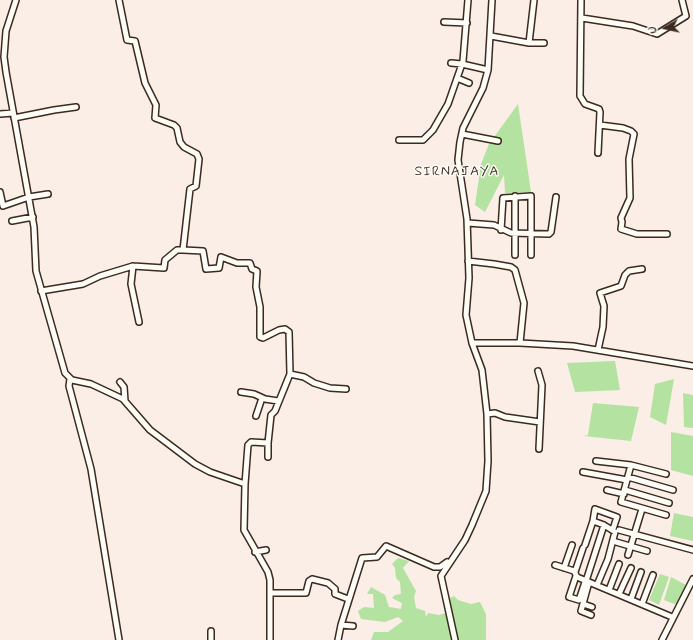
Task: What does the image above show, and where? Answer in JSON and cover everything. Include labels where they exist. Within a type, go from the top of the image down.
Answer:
[{"type":"street","points":[[16,0],[2,41],[6,72],[33,218],[36,266],[66,373],[70,379],[97,387],[114,394],[125,401],[150,430],[195,464],[210,472],[244,484]]},
{"type":"street","points":[[119,0],[127,40],[135,41],[145,83],[156,105],[155,118],[174,125],[177,128],[180,142],[184,147],[197,154],[199,159],[196,187],[190,189],[183,250]]},
{"type":"street","points":[[399,140],[424,139],[446,110],[462,64],[468,0]]},
{"type":"street","points":[[455,640],[441,576],[465,540],[486,491],[488,461],[487,414],[482,366],[472,343],[466,310],[468,223],[458,160],[462,134],[483,88],[488,70],[492,0]]},
{"type":"street","points":[[529,43],[534,0]]},
{"type":"street","points":[[581,0],[580,96],[585,104],[600,110],[598,153]]},
{"type":"street","points":[[582,18],[634,26],[657,34],[686,16],[682,0]]},
{"type":"street","points":[[444,22],[467,23]]},
{"type":"street","points":[[491,36],[529,43],[544,43]]},
{"type":"street","points":[[451,64],[462,64],[488,70]]},
{"type":"street","points":[[457,78],[469,83]]},
{"type":"street","points":[[0,114],[14,116],[76,107]]},
{"type":"street","points":[[600,125],[623,128],[634,134],[629,159],[630,198],[621,218],[621,229],[637,234],[667,234]]},
{"type":"street","points":[[462,134],[498,141]]},
{"type":"street","points":[[0,192],[2,206],[29,197],[48,194]]},
{"type":"street","points":[[501,230],[502,199],[515,196],[531,196],[531,255]]},
{"type":"street","points":[[515,196],[515,255]]},
{"type":"street","points":[[468,223],[494,225],[501,230],[514,234],[546,235],[551,232],[556,196]]},
{"type":"street","points":[[12,221],[33,218]]},
{"type":"street","points":[[42,291],[83,284],[100,276],[133,266],[164,268],[165,260],[177,250],[203,250],[206,269],[219,268],[221,256],[237,263],[250,263],[252,269],[257,270],[256,292],[260,307],[260,337],[263,338],[279,330],[288,330],[289,336],[290,374],[275,411],[271,415],[268,457]]},
{"type":"street","points":[[468,261],[510,267],[515,270],[524,303],[520,343]]},
{"type":"street","points":[[133,266],[131,284],[138,322]]},
{"type":"street","points":[[598,350],[603,327],[604,306],[600,293],[622,286],[625,275],[630,271],[642,269]]},
{"type":"street","points":[[472,343],[560,345],[693,366]]},
{"type":"street","points":[[538,371],[542,385],[539,449]]},
{"type":"street","points":[[290,374],[304,377],[314,383],[330,388],[346,389]]},
{"type":"street","points":[[70,379],[69,386],[91,469],[119,640]]},
{"type":"street","points":[[120,382],[124,387],[125,401]]},
{"type":"street","points":[[241,392],[259,395],[262,398],[278,401]]},
{"type":"street","points":[[256,416],[262,398]]},
{"type":"street","points":[[487,414],[495,413],[504,417],[540,422]]},
{"type":"street","points":[[268,443],[251,442],[248,445],[244,484],[244,530],[255,552],[268,572],[271,593],[270,640]]},
{"type":"street","points":[[596,461],[631,465],[666,474]]},
{"type":"street","points":[[631,465],[621,502],[666,515]]},
{"type":"street","points":[[583,472],[628,478],[673,490]]},
{"type":"street","points":[[607,490],[624,492],[669,503]]},
{"type":"street","points":[[587,582],[579,600],[569,597],[575,574],[593,521],[595,509],[617,517],[613,529],[615,532],[608,558],[597,585]]},
{"type":"street","points":[[628,555],[642,509]]},
{"type":"street","points":[[593,521],[613,529]]},
{"type":"street","points":[[591,615],[581,610],[587,582],[604,525]]},
{"type":"street","points":[[619,530],[693,550]]},
{"type":"street","points":[[616,542],[647,552]]},
{"type":"street","points":[[564,568],[572,545]]},
{"type":"street","points":[[338,640],[348,599],[360,561],[364,557],[378,557],[385,547],[437,567],[450,561]]},
{"type":"street","points":[[255,552],[266,550]]},
{"type":"street","points":[[609,590],[619,564]]},
{"type":"street","points":[[554,565],[564,568],[587,582],[672,617]]},
{"type":"street","points":[[619,594],[631,568]]},
{"type":"street","points":[[631,599],[641,572]]},
{"type":"street","points":[[642,604],[653,575]]},
{"type":"street","points":[[271,593],[306,593],[308,582],[312,579],[328,583],[335,589],[335,594],[348,599]]},
{"type":"street","points":[[662,640],[672,617],[693,579]]},
{"type":"street","points":[[583,604],[592,607]]},
{"type":"street","points":[[341,625],[353,626]]},
{"type":"street","points":[[211,631],[211,640]]},
{"type":"green space","points":[[518,104],[531,192],[505,193],[504,175],[485,212],[475,205],[481,164],[489,144]]},
{"type":"green space","points":[[615,361],[620,390],[575,392],[567,363]]},
{"type":"green space","points":[[674,379],[666,425],[650,417],[655,384]]},
{"type":"green space","points":[[683,393],[693,395],[693,428],[684,427]]},
{"type":"green space","points":[[593,403],[639,407],[631,441],[584,436],[588,435]]},
{"type":"green space","points":[[671,432],[693,436],[693,476],[671,470]]},
{"type":"green space","points":[[674,513],[693,517],[693,541],[670,536]]},
{"type":"green space","points":[[398,558],[409,561],[403,568],[416,591],[414,597],[416,608],[425,611],[426,617],[428,613],[439,615],[446,613],[448,599],[454,596],[458,600],[471,604],[480,602],[486,614],[486,640],[371,640],[374,632],[388,632],[403,621],[398,617],[385,622],[361,619],[358,611],[364,607],[374,608],[373,594],[367,594],[371,587],[385,595],[389,607],[401,609],[402,603],[392,598],[395,595],[401,594],[400,582],[396,578],[395,568],[392,564]]},
{"type":"green space","points":[[660,574],[669,577],[659,605],[649,600]]},
{"type":"green space","points":[[671,577],[686,585],[677,605],[664,600]]},
{"type":"district","name":"SIRNAJAYA","points":[[457,172]]}]
